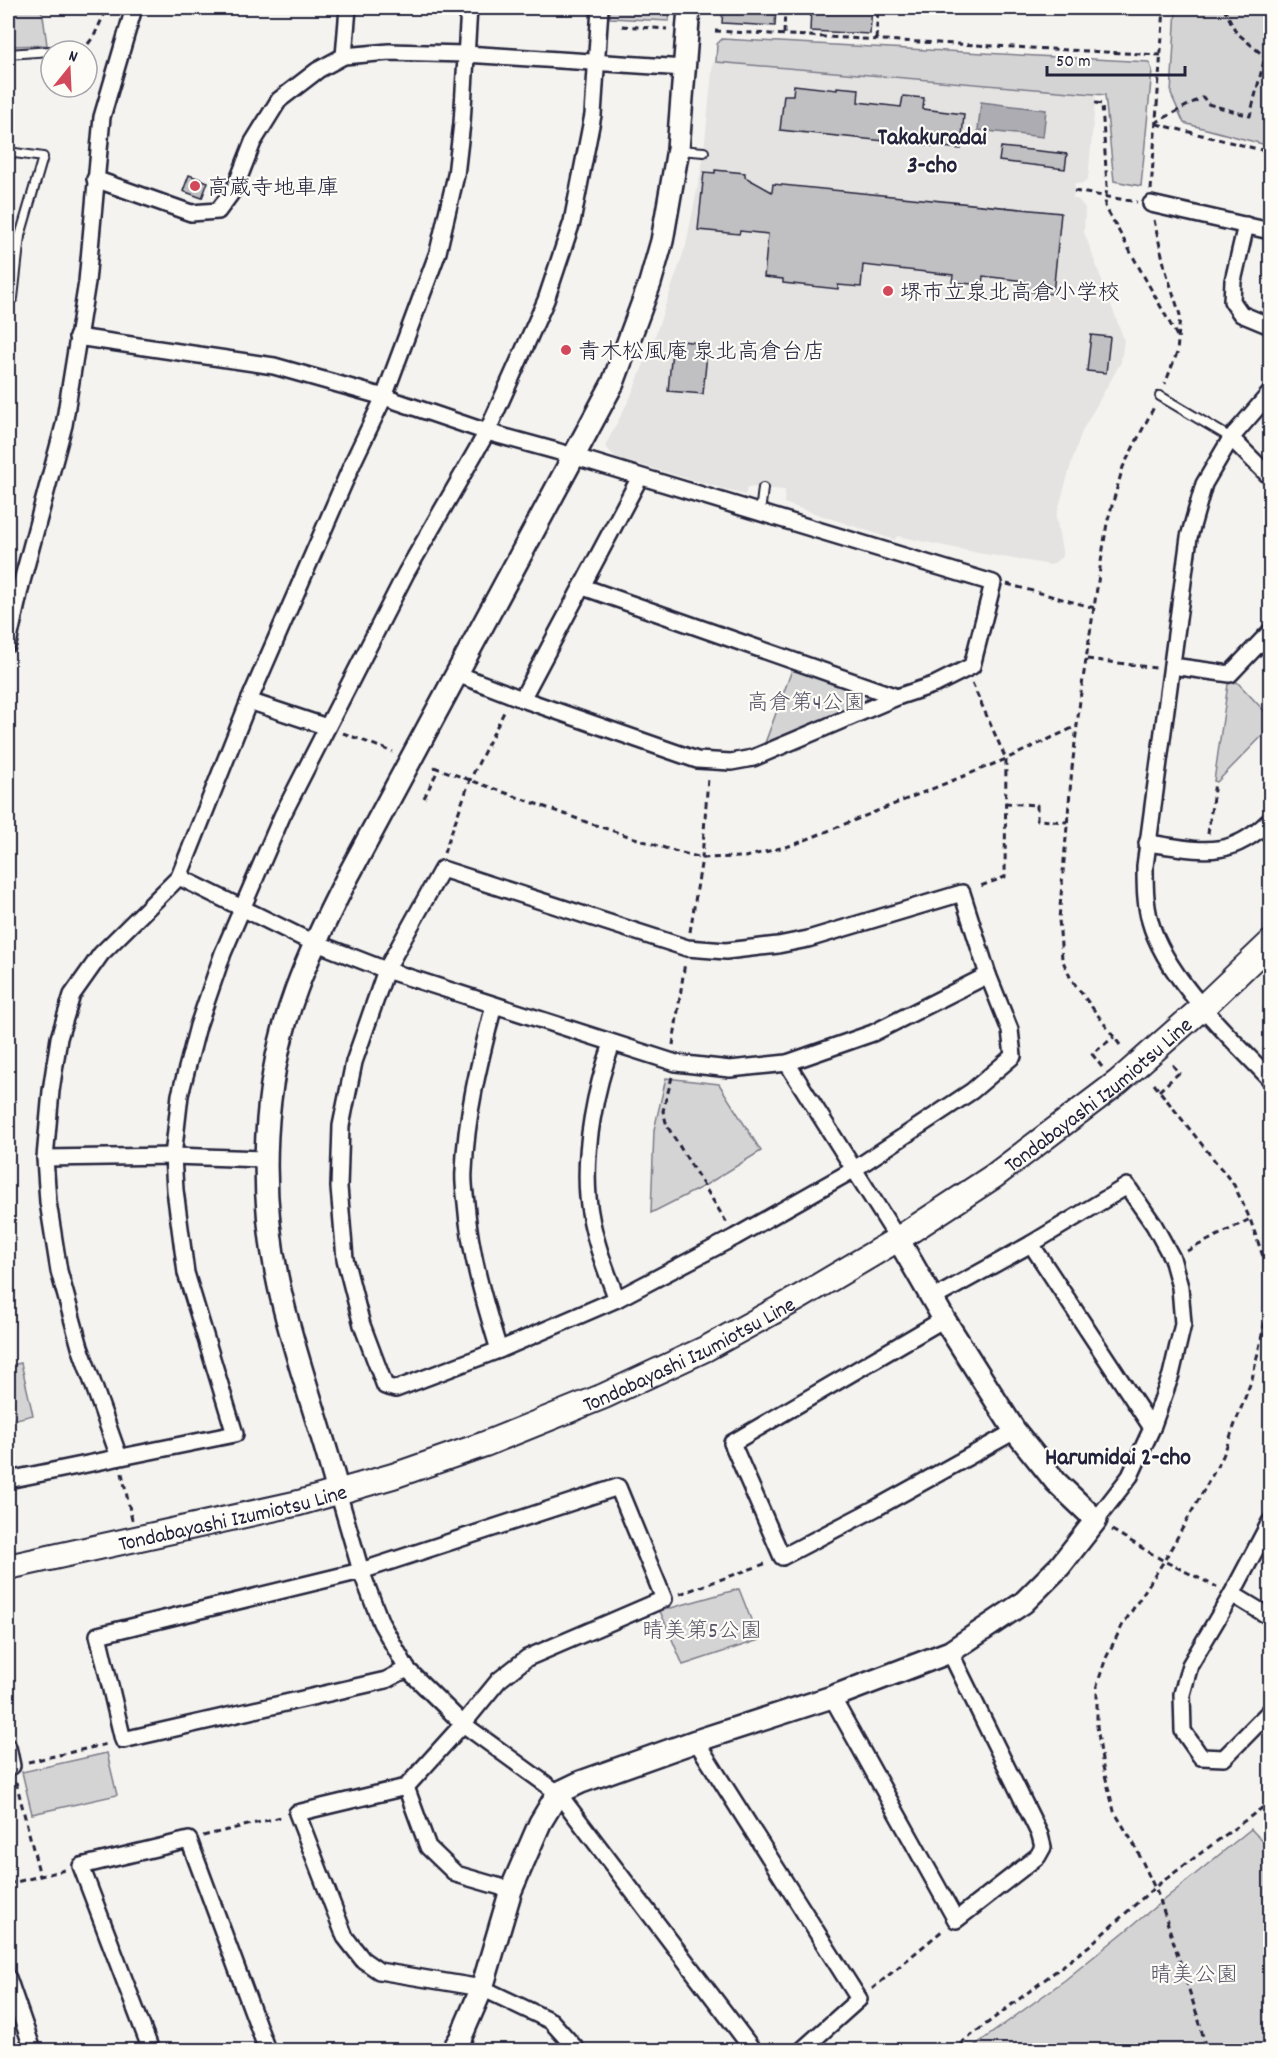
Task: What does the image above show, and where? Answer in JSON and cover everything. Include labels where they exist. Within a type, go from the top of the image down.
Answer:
[{"type":"main road","name":"Tondabayashi Izumiotsu Line","points":[[8,1567],[299,1503],[393,1476],[485,1444],[604,1396],[707,1348],[800,1297],[897,1239],[994,1176],[1108,1090],[1203,1007],[1270,943]]},
{"type":"street","points":[[8,644],[21,585],[64,425],[87,282],[102,117],[134,8]]},
{"type":"street","points":[[344,56],[348,8]]},
{"type":"street","points":[[119,1457],[80,1347],[59,1271],[48,1202],[45,1158],[51,1091],[59,1038],[72,995],[101,954],[179,878],[249,701],[354,460],[384,397],[438,252],[456,175],[462,123],[469,8]]},
{"type":"street","points":[[8,1480],[235,1434],[186,1273],[173,1156],[180,1095],[198,1026],[223,953],[282,816],[406,573],[488,432],[546,300],[572,222],[593,115],[600,8]]},
{"type":"street","points":[[689,8],[678,149],[662,242],[650,283],[613,383],[314,943],[295,992],[279,1046],[271,1098],[266,1159],[267,1198],[279,1286],[360,1571],[381,1623],[407,1670],[463,1724],[558,1793],[753,2050]]},
{"type":"street","points":[[95,179],[191,213],[218,211],[235,188],[253,142],[279,100],[318,70],[344,56],[389,52],[465,54],[685,68]]},
{"type":"street","points":[[1150,204],[1270,231]]},
{"type":"street","points":[[1246,225],[1233,280],[1232,301],[1241,314],[1270,326]]},
{"type":"street","points":[[78,337],[274,366],[384,397],[488,432],[993,583],[972,666],[936,684],[897,697],[753,758],[731,762],[697,760],[457,674]]},
{"type":"street","points":[[1270,393],[1231,438],[1204,484],[1190,537],[1145,866],[1146,901],[1151,924],[1160,945],[1179,976],[1203,1007],[1270,1076]]},
{"type":"street","points":[[1231,438],[1270,477]]},
{"type":"street","points":[[518,697],[583,586],[640,477]]},
{"type":"street","points":[[583,586],[897,697]]},
{"type":"street","points":[[1171,668],[1230,674],[1270,632]]},
{"type":"street","points":[[249,701],[327,727]]},
{"type":"street","points":[[1147,843],[1205,851],[1231,848],[1252,837],[1270,820]]},
{"type":"street","points":[[442,869],[687,948],[726,951],[808,939],[962,893],[988,975],[1010,1030],[1012,1056],[972,1091],[853,1170],[735,1238],[617,1299],[500,1350],[396,1389],[385,1386],[362,1326],[345,1259],[339,1187],[341,1126],[354,1062],[386,970],[442,869]]},
{"type":"street","points":[[179,878],[314,943],[386,970],[675,1063],[730,1069],[788,1063],[873,1033],[988,975]]},
{"type":"street","points":[[494,1005],[474,1086],[464,1173],[469,1236],[483,1299],[500,1350]]},
{"type":"street","points":[[612,1044],[601,1073],[588,1152],[588,1198],[599,1254],[617,1299]]},
{"type":"street","points":[[788,1063],[1015,1431],[1056,1482],[1096,1520]]},
{"type":"street","points":[[45,1158],[173,1156],[266,1159]]},
{"type":"street","points":[[453,2050],[482,1988],[511,1890],[540,1823],[558,1793],[581,1782],[696,1741],[832,1697],[950,1652],[1023,1603],[1060,1566],[1130,1476],[1152,1428],[1171,1375],[1183,1324],[1180,1287],[1172,1258],[1154,1225],[1127,1186],[933,1299]]},
{"type":"street","points":[[1031,1244],[1152,1428]]},
{"type":"street","points":[[944,1319],[732,1443],[782,1557],[1015,1431]]},
{"type":"street","points":[[407,1670],[386,1680],[123,1740],[98,1635],[360,1571],[618,1487],[664,1599],[526,1658],[499,1680],[406,1787],[297,1813],[345,1938],[363,1960],[379,1971],[482,1988],[551,2020],[577,2050]]},
{"type":"street","points":[[1270,1522],[1232,1594],[1190,1665],[1182,1694],[1183,1731],[1201,1757],[1224,1758],[1270,1711]]},
{"type":"street","points":[[1232,1594],[1270,1617]]},
{"type":"street","points":[[832,1697],[956,1920],[1038,1856],[1043,1847],[1040,1835],[950,1652]]},
{"type":"street","points":[[696,1741],[859,1999],[802,2050]]},
{"type":"street","points":[[8,1747],[10,1766]]},
{"type":"street","points":[[406,1787],[428,1847],[456,1875],[511,1890]]},
{"type":"street","points":[[151,2050],[81,1866],[189,1840],[267,2050]]},
{"type":"street","points":[[8,1978],[33,2050]]},
{"type":"lane","points":[[8,54],[39,52]]},
{"type":"lane","points":[[678,149],[704,152]]},
{"type":"lane","points":[[8,152],[43,157],[20,236],[13,298],[8,298]]},
{"type":"lane","points":[[1160,396],[1231,438]]},
{"type":"lane","points":[[759,513],[763,488]]},
{"type":"path","points":[[92,39],[107,8]]},
{"type":"path","points":[[784,34],[785,8]]},
{"type":"path","points":[[876,39],[878,8]]},
{"type":"path","points":[[1120,1045],[1071,979],[1062,959],[1059,919],[1077,726],[1107,523],[1123,467],[1160,396],[1177,353],[1180,315],[1165,268],[1150,204],[1164,8]]},
{"type":"path","points":[[1224,8],[1236,32],[1265,57],[1270,58]]},
{"type":"path","points":[[1155,123],[1203,97],[1208,104],[1250,116],[1265,57],[1264,32],[1270,14]]},
{"type":"path","points":[[622,26],[667,28]]},
{"type":"path","points":[[715,31],[1161,55]]},
{"type":"path","points":[[1095,103],[1102,104],[1107,186],[1105,206],[1178,338]]},
{"type":"path","points":[[1155,123],[1270,152]]},
{"type":"path","points":[[1074,191],[1150,204]]},
{"type":"path","points":[[993,583],[1000,582],[1095,608]]},
{"type":"path","points":[[1086,659],[1171,668]]},
{"type":"path","points":[[962,893],[1005,877],[1006,759],[966,669]]},
{"type":"path","points":[[442,869],[441,860],[470,780],[518,697]]},
{"type":"path","points":[[434,766],[590,823],[702,858],[745,857],[793,845],[1006,759],[1077,726]]},
{"type":"path","points":[[327,727],[393,752]]},
{"type":"path","points":[[702,858],[710,761]]},
{"type":"path","points":[[424,798],[439,768]]},
{"type":"path","points":[[1205,851],[1215,782]]},
{"type":"path","points":[[1005,803],[1037,805],[1037,820],[1067,822]]},
{"type":"path","points":[[1102,1067],[1092,1054],[1114,1037]]},
{"type":"path","points":[[675,1063],[663,1111],[667,1126],[735,1238]]},
{"type":"path","points":[[1159,1090],[1179,1073],[1171,1063]]},
{"type":"path","points":[[1154,1084],[1234,1185],[1250,1219],[1266,1265],[1266,1317],[1252,1379],[1224,1456],[1164,1561],[1122,1626],[1106,1658],[1097,1685],[1097,1726],[1103,1767],[1114,1811],[1135,1846],[1155,1887],[1200,2024],[1206,2050]]},
{"type":"path","points":[[1172,1258],[1250,1219]]},
{"type":"path","points":[[119,1457],[132,1521]]},
{"type":"path","points":[[1096,1520],[1164,1561],[1232,1594]]},
{"type":"path","points":[[664,1599],[782,1557]]},
{"type":"path","points":[[40,1876],[10,1766],[123,1740]]},
{"type":"path","points":[[952,2050],[1089,1946],[1155,1887],[1270,1802]]},
{"type":"path","points":[[189,1840],[297,1813]]},
{"type":"path","points":[[8,1884],[81,1866]]},
{"type":"path","points":[[859,1999],[956,1920]]},
{"type":"shaded area","name":"堺市立泉北高倉小学校","points":[[713,62],[1096,92],[1088,179],[1081,184],[1075,183],[1073,198],[1079,200],[1085,208],[1084,232],[1124,340],[1121,362],[1082,431],[1072,461],[1056,517],[1063,556],[1051,565],[897,536],[895,540],[784,503],[785,490],[747,487],[745,495],[616,458],[605,446],[631,396],[655,336],[686,245],[703,160]]},
{"type":"shaded area","points":[[981,102],[1046,110],[1043,137],[978,130]]},
{"type":"green space","points":[[8,8],[40,8],[46,39],[39,39],[39,45],[8,46]]},
{"type":"green space","points":[[610,8],[670,8],[669,21],[610,18]]},
{"type":"green space","points":[[1176,8],[1270,8],[1270,146],[1184,123],[1171,94]]},
{"type":"green space","points":[[722,39],[1149,62],[1152,70],[1141,186],[1114,181],[1105,95],[716,62],[717,44]]},
{"type":"green space","name":"高倉第4公園","points":[[792,670],[865,694],[866,703],[765,743]]},
{"type":"green space","points":[[1237,682],[1270,717],[1270,728],[1217,782],[1214,781],[1228,684]]},
{"type":"green space","points":[[666,1078],[719,1084],[761,1151],[704,1186],[651,1213],[654,1130]]},
{"type":"green space","points":[[21,1363],[33,1415],[8,1421],[8,1366]]},
{"type":"green space","name":"晴美第5公園","points":[[739,1589],[759,1640],[683,1665],[660,1611]]},
{"type":"green space","points":[[107,1753],[117,1795],[32,1814],[22,1772]]},
{"type":"green space","name":"晴美公園","points":[[1251,1829],[1270,1849],[1270,2050],[970,2049],[1065,1980]]},
{"type":"building","points":[[723,8],[776,8],[775,26],[722,23]]},
{"type":"building","points":[[811,8],[872,8],[870,34],[810,31]]},
{"type":"building","points":[[794,85],[837,90],[837,87],[859,89],[858,102],[901,107],[903,96],[924,98],[923,109],[964,114],[961,149],[780,130],[784,95],[793,95]]},
{"type":"building","points":[[1001,147],[1067,154],[1065,169],[999,161]]},
{"type":"building","points":[[715,170],[745,173],[745,177],[772,192],[773,184],[1061,213],[1053,294],[1024,291],[1025,281],[983,276],[982,285],[952,282],[953,275],[863,265],[861,287],[838,285],[838,289],[783,283],[783,279],[764,277],[768,234],[698,230],[704,172],[715,173]]},
{"type":"building","name":"高蔵寺地車庫","points":[[189,175],[208,182],[202,198],[183,191]]},
{"type":"building","points":[[1091,335],[1110,337],[1106,373],[1087,371]]},
{"type":"building","points":[[673,340],[708,344],[703,394],[668,391]]},
{"type":"place","name":"高蔵寺地車庫","points":[[195,186]]},
{"type":"place","name":"堺市立泉北高倉小学校","points":[[888,291]]},
{"type":"place","name":"青木松風庵 泉北高倉台店","points":[[566,350]]},
{"type":"district","name":"Takakuradai 3-cho","points":[[932,150]]},
{"type":"district","name":"Harumidai 2-cho","points":[[1118,1456]]}]
